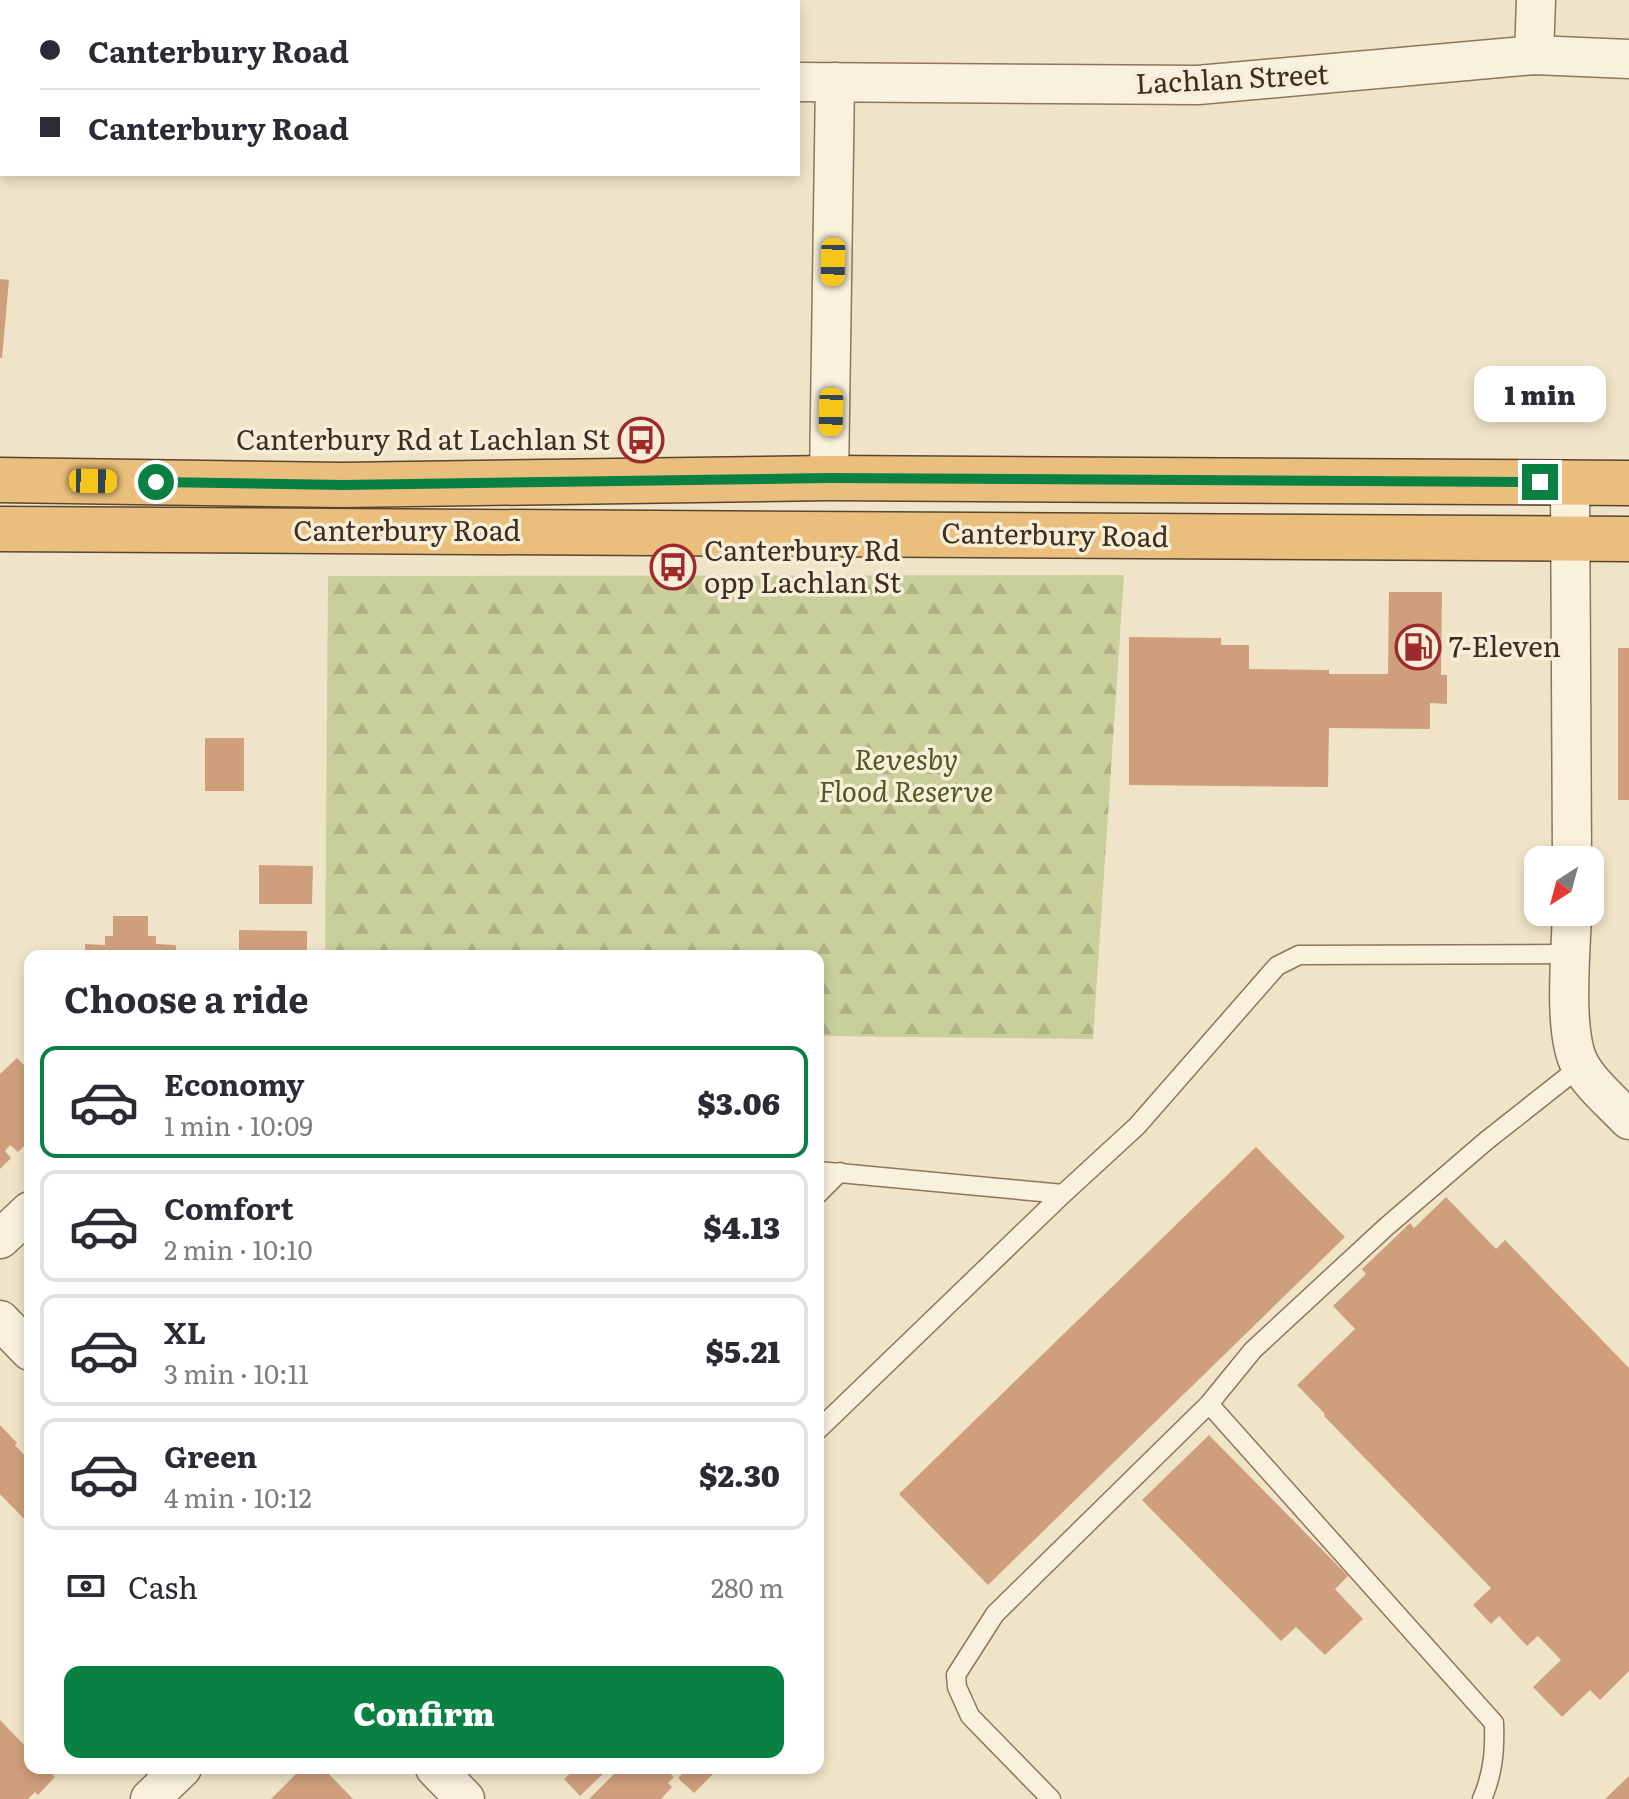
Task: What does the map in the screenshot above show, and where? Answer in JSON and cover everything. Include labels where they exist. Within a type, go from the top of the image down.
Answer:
[{"type":"highway","name":"Canterbury Road","points":[[0,480],[343,485],[829,478],[1629,483]]},
{"type":"highway","name":"Canterbury Road","points":[[0,529],[1629,539]]},
{"type":"street","points":[[1534,55],[1536,0]]},
{"type":"street","name":"Lachlan Street","points":[[800,82],[1198,85],[1534,55],[1629,59]]},
{"type":"street","points":[[829,478],[835,82]]},
{"type":"street","points":[[1570,482],[1572,846]]},
{"type":"street","points":[[1572,926],[1571,1030],[1575,1052],[1581,1066],[1629,1120]]},
{"type":"street","points":[[0,1239],[24,1217]]},
{"type":"street","points":[[0,1320],[24,1345]]},
{"type":"street","points":[[150,1799],[176,1774]]},
{"type":"street","points":[[441,1774],[465,1799]]},
{"type":"lane","points":[[824,1424],[1137,1126],[1277,966],[1299,955],[1571,954]]},
{"type":"lane","points":[[1051,1799],[970,1716],[961,1702],[956,1675],[995,1614],[1209,1404],[1253,1350],[1386,1227],[1486,1141],[1581,1066]]},
{"type":"lane","points":[[824,1171],[1063,1194]]},
{"type":"lane","points":[[824,1188],[840,1172]]},
{"type":"lane","points":[[1209,1404],[1494,1723],[1495,1751],[1490,1782],[1482,1799]]},
{"type":"green space","name":"Revesby Flood Reserve","points":[[1124,575],[1093,1039],[824,1036],[824,950],[325,950],[328,576]]},
{"type":"building","points":[[0,279],[9,280],[2,358],[0,358]]},
{"type":"building","points":[[1389,592],[1442,592],[1441,675],[1447,675],[1447,704],[1430,703],[1430,729],[1329,728],[1328,787],[1129,785],[1129,637],[1221,638],[1221,645],[1249,645],[1249,669],[1388,674]]},
{"type":"building","points":[[1618,648],[1629,648],[1629,800],[1618,800]]},
{"type":"building","points":[[205,738],[244,738],[244,791],[205,791]]},
{"type":"building","points":[[259,865],[313,866],[312,904],[259,904]]},
{"type":"building","points":[[113,916],[148,916],[148,936],[156,936],[156,944],[176,945],[176,950],[85,950],[85,944],[105,945],[105,936],[113,936]]},
{"type":"building","points":[[239,930],[307,931],[307,950],[239,950]]},
{"type":"building","points":[[17,1058],[24,1065],[24,1146],[18,1152],[10,1145],[5,1151],[11,1158],[0,1169],[0,1074]]},
{"type":"building","points":[[1256,1147],[1345,1237],[988,1585],[899,1494]]},
{"type":"building","points":[[1446,1197],[1496,1249],[1505,1240],[1629,1368],[1629,1671],[1600,1700],[1590,1690],[1562,1717],[1533,1687],[1561,1660],[1538,1636],[1527,1646],[1499,1616],[1491,1624],[1473,1605],[1491,1588],[1297,1385],[1355,1329],[1333,1306],[1366,1274],[1362,1269],[1410,1223],[1414,1228]]},
{"type":"building","points":[[0,1425],[24,1455],[24,1519],[0,1494]]},
{"type":"building","points":[[1209,1435],[1348,1576],[1335,1589],[1363,1619],[1325,1655],[1296,1627],[1281,1641],[1142,1500]]},
{"type":"building","points":[[0,1720],[24,1745],[24,1774],[52,1774],[55,1777],[38,1795],[35,1792],[28,1799],[0,1799]]},
{"type":"building","points":[[296,1774],[329,1774],[353,1799],[271,1799]]},
{"type":"building","points":[[570,1774],[603,1774],[580,1796],[564,1779]]},
{"type":"building","points":[[614,1774],[671,1774],[674,1777],[668,1783],[672,1787],[661,1799],[589,1799]]},
{"type":"building","points":[[682,1774],[713,1774],[694,1793],[678,1778]]},
{"type":"building","points":[[1629,1776],[1629,1799],[1605,1799]]},
{"type":"place","name":"Canterbury Rd at Lachlan St","points":[[641,440]]},
{"type":"place","name":"Canterbury Rd opp Lachlan St","points":[[673,567]]},
{"type":"place","name":"7-Eleven","points":[[1418,647]]},
{"type":"route","points":[[156,482],[343,485],[829,478],[1540,482]]}]
